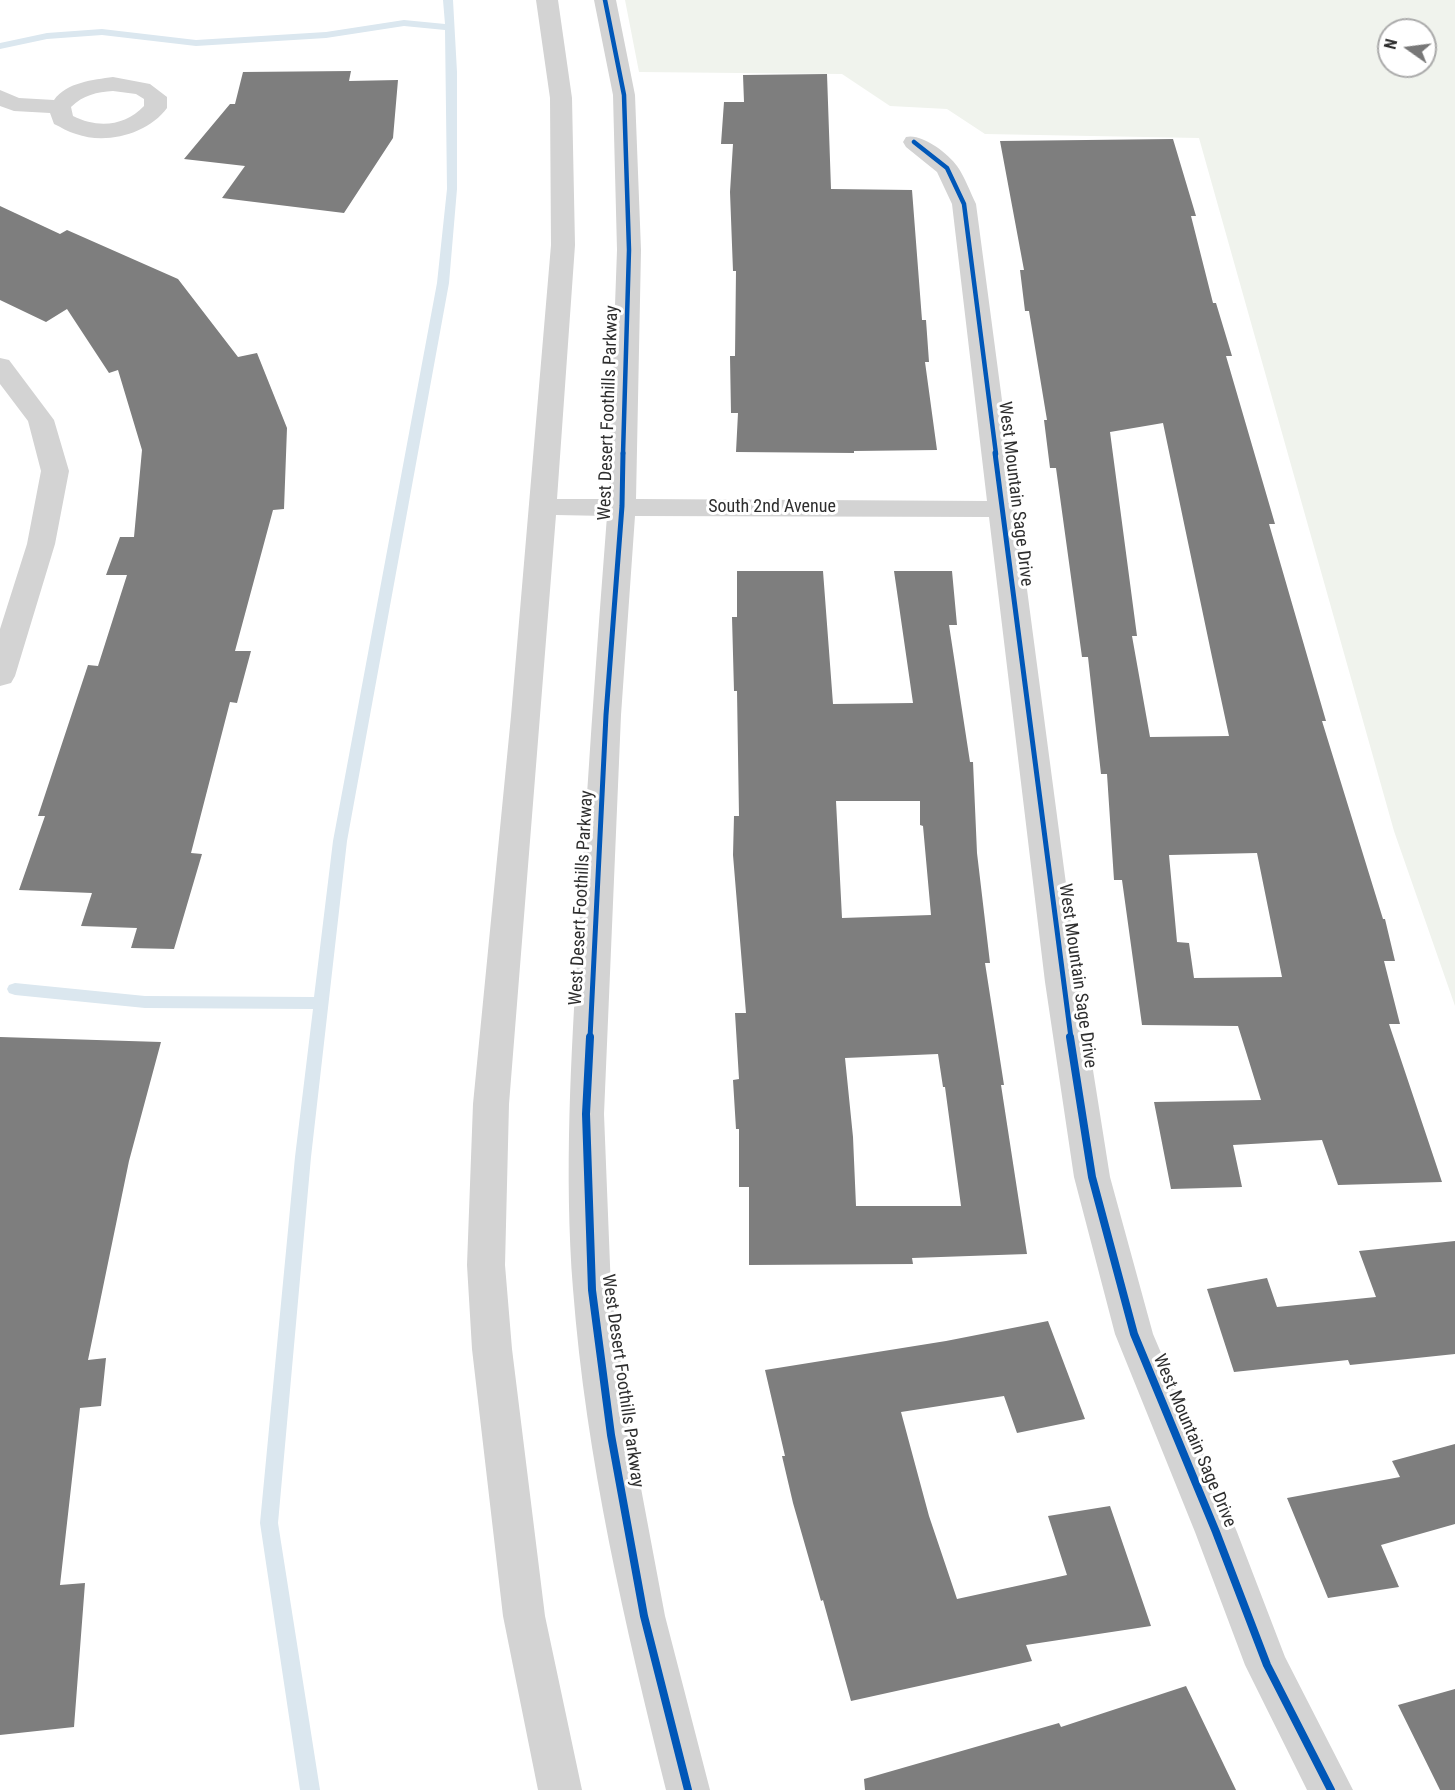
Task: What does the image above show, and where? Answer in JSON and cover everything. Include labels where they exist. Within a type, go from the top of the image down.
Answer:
[{"type":"street","points":[[547,0],[561,98],[563,246],[543,507],[491,1104],[486,1265],[492,1349],[524,1616],[560,1790]]},
{"type":"street","name":"West Desert Foothills Parkway","points":[[605,0],[624,95],[629,250],[622,506],[606,716],[586,1114],[592,1290],[611,1435],[644,1616],[688,1790]]},
{"type":"street","points":[[0,97],[14,104],[60,107]]},
{"type":"street","name":"West Mountain Sage Drive","points":[[914,142],[947,168],[963,204],[1062,982],[1092,1177],[1134,1334],[1216,1532],[1267,1665],[1331,1790]]},
{"type":"street","points":[[0,366],[41,420],[55,471],[41,544],[8,624],[0,676]]},
{"type":"street","name":"South 2nd Avenue","points":[[543,507],[1001,509]]},
{"type":"shaded area","points":[[625,0],[1455,0],[1455,1006],[1394,831],[1199,138],[985,134],[947,109],[890,106],[842,74],[639,72]]},
{"type":"building","points":[[351,71],[349,81],[398,80],[393,138],[344,213],[222,198],[245,166],[184,159],[230,104],[235,104],[243,72]]},
{"type":"building","points":[[827,74],[831,189],[912,190],[922,320],[926,320],[929,362],[925,362],[937,450],[854,451],[854,453],[736,452],[738,413],[731,413],[730,356],[735,356],[736,271],[733,271],[730,192],[733,144],[721,144],[724,102],[744,102],[743,75]]},
{"type":"building","points":[[1173,139],[1196,216],[1191,216],[1213,303],[1216,303],[1232,356],[1226,356],[1275,524],[1269,524],[1326,721],[1322,721],[1383,919],[1385,919],[1395,961],[1384,961],[1400,1024],[1389,1024],[1442,1182],[1338,1185],[1322,1140],[1233,1145],[1242,1187],[1171,1189],[1154,1102],[1261,1100],[1238,1026],[1142,1025],[1122,880],[1114,880],[1107,774],[1101,774],[1088,657],[1082,657],[1056,468],[1050,468],[1044,420],[1047,420],[1029,311],[1025,311],[1020,270],[1024,270],[1000,141]],"holes":[[[1163,423],[1212,657],[1229,736],[1150,737],[1132,636],[1137,636],[1110,432]],[[1257,853],[1282,977],[1194,978],[1189,943],[1177,942],[1169,855]]]},
{"type":"building","points":[[0,206],[60,234],[67,230],[178,279],[238,357],[257,353],[287,428],[284,509],[273,510],[235,651],[251,651],[237,703],[230,702],[191,853],[202,854],[174,949],[131,948],[137,928],[81,926],[92,893],[19,890],[45,816],[38,816],[88,665],[98,666],[127,575],[106,575],[120,537],[134,537],[142,450],[118,370],[109,373],[67,309],[46,322],[0,300]]},
{"type":"building","points":[[737,571],[823,571],[833,704],[913,703],[894,571],[952,571],[957,625],[949,625],[970,762],[973,762],[977,853],[990,963],[985,963],[1027,1254],[912,1258],[913,1264],[749,1265],[749,1187],[739,1187],[739,1129],[736,1129],[733,1080],[739,1079],[735,1013],[746,1013],[733,855],[734,816],[739,816],[737,691],[734,691],[732,617],[737,617]],"holes":[[[836,801],[920,801],[920,825],[923,826],[931,915],[842,918]],[[938,1054],[943,1087],[945,1087],[961,1206],[856,1206],[853,1137],[845,1058]]]},
{"type":"building","points":[[0,1037],[161,1042],[129,1161],[88,1360],[106,1358],[101,1406],[80,1408],[60,1585],[85,1583],[74,1727],[0,1735]]},
{"type":"building","points":[[1455,1241],[1455,1354],[1350,1365],[1348,1360],[1234,1372],[1207,1289],[1267,1278],[1277,1307],[1376,1297],[1359,1251]]},
{"type":"building","points":[[1048,1321],[1085,1419],[1017,1433],[1004,1396],[901,1412],[929,1516],[957,1599],[1067,1575],[1048,1516],[1110,1506],[1151,1626],[1026,1645],[1032,1661],[851,1701],[793,1503],[782,1456],[785,1456],[765,1370],[946,1341]]},
{"type":"building","points":[[1455,1444],[1455,1524],[1381,1545],[1399,1587],[1328,1598],[1287,1498],[1400,1477],[1392,1461]]},
{"type":"building","points":[[1186,1686],[1236,1790],[865,1790],[864,1779],[1059,1723],[1061,1727]]},
{"type":"building","points":[[1455,1689],[1455,1790],[1440,1790],[1398,1705]]},
{"type":"waterway","points":[[448,0],[450,28]]},
{"type":"waterway","points":[[0,46],[47,36],[102,32],[196,43],[326,35],[404,23],[450,28]]},
{"type":"waterway","points":[[310,1790],[269,1523],[303,1157],[340,841],[443,283],[452,189],[450,28]]},
{"type":"waterway","points":[[15,989],[145,1002],[321,1003]]},
{"type":"cycle path","points":[[605,0],[624,95],[629,250],[622,506],[606,715],[586,1114],[587,1192],[592,1290],[611,1435],[644,1616],[688,1790]]},
{"type":"cycle path","points":[[914,142],[947,168],[964,204],[1062,982],[1092,1177],[1134,1334],[1216,1532],[1267,1665],[1331,1790]]}]
